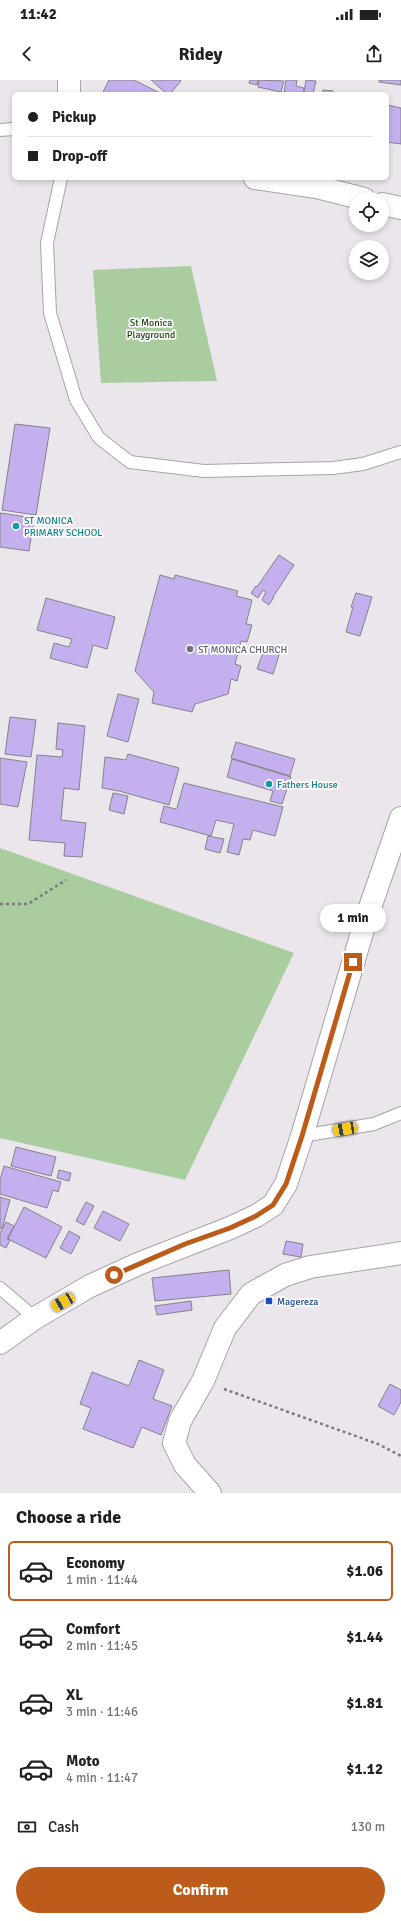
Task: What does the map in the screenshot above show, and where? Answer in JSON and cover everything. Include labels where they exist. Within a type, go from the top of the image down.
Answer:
[{"type":"street","points":[[69,80],[69,92]]},
{"type":"street","points":[[269,180],[316,187],[349,195]]},
{"type":"street","points":[[389,205],[401,208]]},
{"type":"street","points":[[0,1343],[36,1318],[90,1286],[185,1244],[236,1225],[256,1216],[273,1205],[286,1184],[302,1136],[366,919],[401,818]]},
{"type":"street","points":[[210,1493],[185,1465],[174,1443],[180,1421],[203,1381],[225,1328],[251,1294],[285,1275],[310,1267],[401,1253]]},
{"type":"lane","points":[[0,130],[12,129]]},
{"type":"lane","points":[[61,180],[47,243],[50,313],[76,400],[99,438],[130,462],[204,471],[333,468],[363,464],[401,452]]},
{"type":"lane","points":[[302,1136],[374,1124],[401,1113]]},
{"type":"lane","points":[[0,1288],[36,1318]]},
{"type":"path","points":[[0,904],[28,904],[66,880]]},
{"type":"path","points":[[203,1381],[378,1444],[401,1456]]},
{"type":"green space","name":"St Monica Playground","points":[[191,266],[217,381],[101,383],[93,270]]},
{"type":"green space","points":[[0,848],[294,953],[185,1180],[0,1138]]},
{"type":"building","points":[[109,80],[134,80],[158,92],[103,92]]},
{"type":"building","points":[[151,80],[181,81],[172,92],[165,92]]},
{"type":"building","points":[[250,80],[258,80],[257,85],[249,83]]},
{"type":"building","points":[[259,80],[284,81],[281,92],[258,87]]},
{"type":"building","points":[[286,80],[297,80],[296,86],[304,88],[303,92],[284,92]]},
{"type":"building","points":[[306,80],[316,81],[313,92],[304,92]]},
{"type":"building","points":[[379,80],[401,80],[401,85],[379,82]]},
{"type":"building","points":[[323,90],[333,91],[333,92],[322,92]]},
{"type":"building","points":[[389,105],[401,108],[401,144],[389,142]]},
{"type":"building","points":[[15,424],[50,428],[36,515],[2,510]]},
{"type":"building","name":"ST MONICA PRIMARY SCHOOL","points":[[0,513],[34,518],[29,551],[0,547]]},
{"type":"building","points":[[279,555],[294,565],[269,605],[262,600],[266,592],[263,590],[258,598],[251,593],[256,586],[257,587]]},
{"type":"building","name":"ST MONICA CHURCH","points":[[160,575],[174,579],[175,575],[238,591],[236,596],[252,600],[246,624],[252,625],[247,642],[241,641],[235,664],[241,666],[237,681],[231,679],[228,694],[195,704],[192,712],[152,703],[154,692],[135,671]]},
{"type":"building","points":[[356,593],[372,597],[360,636],[346,632],[353,607],[351,607]]},
{"type":"building","points":[[46,598],[115,617],[107,649],[93,645],[87,668],[50,658],[54,643],[69,647],[72,639],[37,630]]},
{"type":"building","points":[[265,647],[280,652],[273,674],[257,669]]},
{"type":"building","points":[[118,694],[139,699],[128,742],[107,736]]},
{"type":"building","points":[[10,717],[36,720],[31,757],[5,754]]},
{"type":"building","points":[[58,723],[85,726],[79,790],[64,788],[61,820],[86,823],[82,857],[64,856],[65,843],[29,840],[37,755],[62,757],[63,750],[56,749]]},
{"type":"building","points":[[236,742],[295,759],[290,776],[231,758]]},
{"type":"building","points":[[128,754],[179,768],[169,805],[119,791],[102,788],[105,757],[126,760]]},
{"type":"building","points":[[0,758],[27,762],[18,807],[0,804]]},
{"type":"building","name":"Fathers House","points":[[232,759],[291,777],[282,804],[270,801],[273,791],[227,777]]},
{"type":"building","points":[[184,783],[283,807],[275,836],[253,830],[250,840],[243,839],[239,855],[227,852],[234,824],[216,820],[211,836],[160,822],[164,806],[175,809],[177,808]]},
{"type":"building","points":[[113,793],[128,796],[124,814],[109,810]]},
{"type":"building","points":[[208,836],[224,839],[220,853],[205,849]]},
{"type":"building","points":[[16,1147],[56,1157],[51,1176],[11,1166]]},
{"type":"building","points":[[4,1166],[61,1182],[58,1192],[53,1190],[47,1208],[0,1194],[0,1180]]},
{"type":"building","points":[[59,1170],[71,1173],[69,1181],[57,1178]]},
{"type":"building","points":[[0,1197],[10,1200],[2,1229],[0,1228]]},
{"type":"building","points":[[86,1202],[94,1206],[84,1225],[76,1221]]},
{"type":"building","points":[[24,1207],[62,1227],[46,1258],[8,1239]]},
{"type":"building","points":[[103,1211],[129,1224],[120,1241],[94,1228]]},
{"type":"building","points":[[6,1222],[14,1226],[7,1239],[10,1240],[6,1248],[0,1245],[0,1233]]},
{"type":"building","points":[[69,1231],[80,1237],[71,1254],[60,1248]]},
{"type":"building","points":[[286,1241],[303,1244],[301,1257],[283,1254]]},
{"type":"building","points":[[229,1270],[231,1294],[155,1301],[152,1278]]},
{"type":"building","points":[[191,1301],[192,1310],[157,1315],[155,1306]]},
{"type":"building","points":[[139,1360],[164,1370],[153,1399],[172,1406],[161,1435],[142,1427],[133,1448],[83,1429],[91,1408],[80,1404],[92,1372],[129,1386]]},
{"type":"building","points":[[390,1384],[401,1390],[401,1402],[394,1415],[378,1406]]},
{"type":"place","name":"ST MONICA PRIMARY SCHOOL","points":[[16,526]]},
{"type":"place","name":"ST MONICA CHURCH","points":[[190,649]]},
{"type":"place","name":"Fathers House","points":[[269,784]]},
{"type":"place","name":"Magereza","points":[[269,1301]]},
{"type":"route","points":[[114,1275],[185,1244],[230,1228],[256,1216],[273,1205],[286,1184],[302,1136],[353,962]]}]
